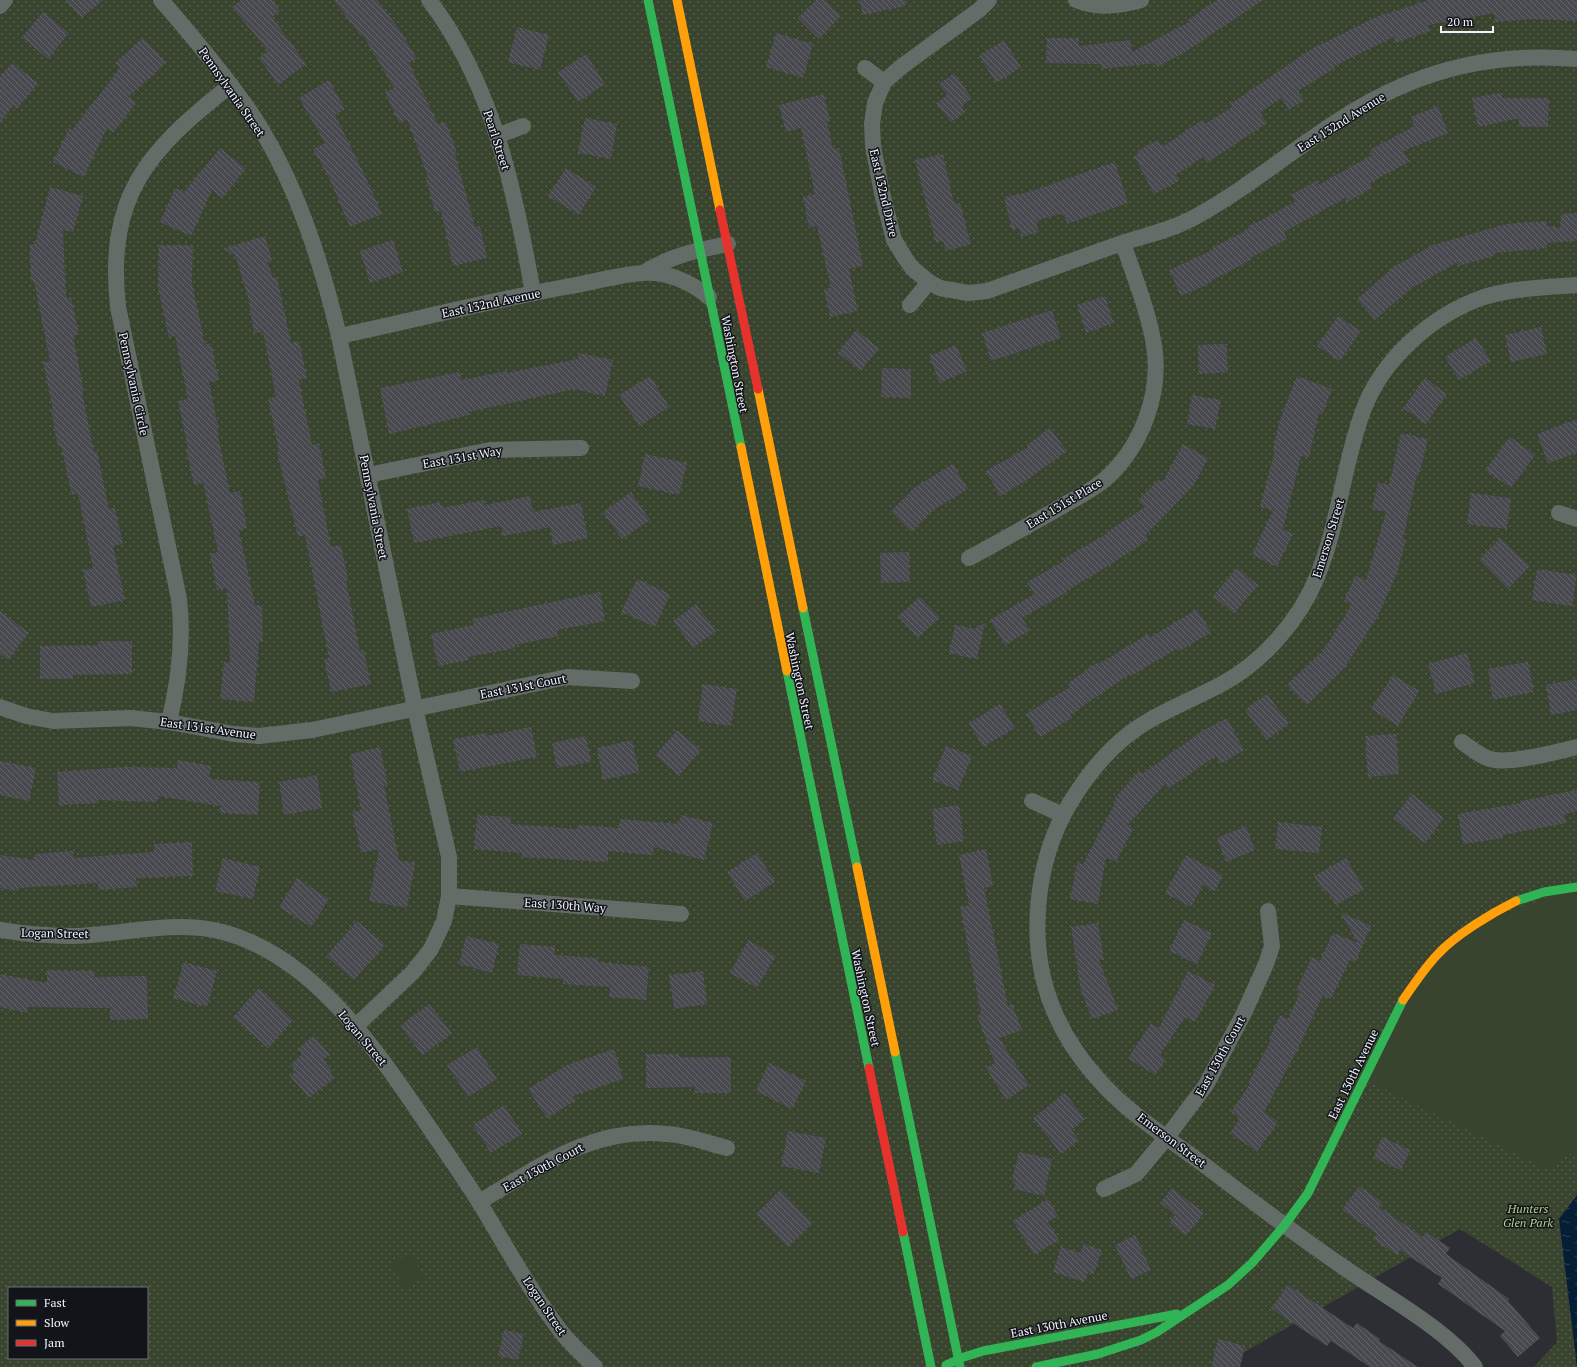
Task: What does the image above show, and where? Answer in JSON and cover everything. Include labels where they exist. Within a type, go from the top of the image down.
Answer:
[{"type":"main road","name":"Washington Street","points":[[648,0],[931,1367]]},
{"type":"main road","name":"Washington Street","points":[[677,0],[960,1367]]},
{"type":"main road","name":"East 130th Avenue","points":[[1036,1367],[1098,1354],[1141,1340],[1157,1332],[1182,1314],[1228,1285],[1252,1263],[1284,1226],[1308,1193],[1401,1003],[1438,954],[1455,940],[1499,910],[1521,899],[1544,892],[1577,887]]},
{"type":"main road","name":"East 130th Avenue","points":[[944,1367],[958,1357],[1093,1329],[1182,1314]]},
{"type":"street","points":[[0,6],[5,0]]},
{"type":"street","name":"Pennsylvania Street","points":[[161,0],[205,51],[255,120],[295,193],[318,258],[339,336],[415,708],[449,857],[449,896],[444,921],[439,934],[423,961],[356,1026]]},
{"type":"street","name":"Pearl Street","points":[[429,0],[454,38],[472,72],[497,136],[522,230],[533,293]]},
{"type":"street","name":"East 132nd Drive","points":[[989,0],[979,10],[901,67],[884,82],[874,103],[872,124],[873,146],[882,193],[894,240],[912,268],[929,282],[950,291],[968,293],[987,290],[1123,243]]},
{"type":"street","points":[[1076,0],[1102,6],[1123,5],[1141,0]]},
{"type":"street","name":"East 132nd Avenue","points":[[1123,243],[1178,225],[1195,217],[1356,110],[1418,78],[1485,61],[1530,56],[1577,59]]},
{"type":"street","points":[[865,68],[884,82]]},
{"type":"street","name":"Pennsylvania Circle","points":[[169,722],[180,663],[182,622],[179,599],[118,307],[115,268],[122,220],[126,205],[140,175],[149,161],[170,136],[231,85]]},
{"type":"street","points":[[497,136],[523,126]]},
{"type":"street","name":"East 131st Place","points":[[969,558],[1096,486],[1114,471],[1135,442],[1148,412],[1154,390],[1155,352],[1148,317],[1123,243]]},
{"type":"street","name":"East 132nd Avenue","points":[[643,273],[671,258],[700,249],[728,244]]},
{"type":"street","name":"East 132nd Avenue","points":[[339,336],[533,293],[643,273],[668,276],[685,281],[700,289],[709,297]]},
{"type":"street","points":[[910,305],[929,282]]},
{"type":"street","name":"Emerson Street","points":[[1475,1367],[1468,1357],[1441,1334],[1284,1226],[1136,1114],[1100,1081],[1068,1038],[1051,1003],[1040,956],[1038,921],[1040,884],[1048,851],[1063,815],[1088,776],[1114,746],[1150,720],[1239,674],[1267,649],[1301,608],[1316,579],[1328,547],[1363,409],[1383,372],[1404,348],[1437,321],[1462,307],[1487,297],[1522,289],[1577,285]]},
{"type":"street","name":"East 131st Way","points":[[368,475],[490,450],[581,448]]},
{"type":"street","points":[[1559,513],[1577,519]]},
{"type":"street","name":"East 131st Court","points":[[415,708],[567,677],[632,681]]},
{"type":"street","name":"East 131st Avenue","points":[[0,707],[26,716],[53,721],[130,718],[169,722],[234,734],[259,736],[312,730],[415,708]]},
{"type":"street","points":[[1462,742],[1480,754],[1494,760],[1508,760],[1577,747]]},
{"type":"street","points":[[1032,801],[1063,815]]},
{"type":"street","name":"East 130th Way","points":[[449,896],[681,914]]},
{"type":"street","name":"East 130th Court","points":[[1104,1189],[1136,1174],[1167,1137],[1206,1085],[1244,1013],[1266,964],[1272,946],[1268,912]]},
{"type":"street","name":"Logan Street","points":[[0,930],[27,934],[72,936],[186,927],[214,930],[245,940],[280,958],[322,992],[356,1026],[402,1088],[479,1202],[559,1330],[595,1367]]},
{"type":"street","name":"East 130th Court","points":[[479,1202],[566,1152],[585,1143],[606,1138],[646,1133],[668,1134],[727,1148]]},
{"type":"green space","name":"Hunters Glen Park","points":[[0,0],[1577,0],[1577,1367],[1534,1367],[1557,1342],[1552,1287],[1460,1229],[1218,1367],[0,1367]]},
{"type":"green space","points":[[1577,887],[1577,1150],[1546,1169],[1364,1079],[1401,1003],[1479,922]]},
{"type":"green space","points":[[410,1253],[425,1277],[405,1289],[391,1265]]},
{"type":"water","points":[[1577,1195],[1577,1367],[1559,1219]]},
{"type":"building","points":[[66,0],[103,0],[82,18]]},
{"type":"building","points":[[241,0],[272,0],[280,11],[272,17],[306,64],[278,85],[259,58],[268,51],[232,7]]},
{"type":"building","points":[[334,0],[377,0],[400,30],[417,59],[409,63],[438,124],[446,122],[457,153],[455,154],[475,227],[480,226],[487,258],[453,266],[441,211],[435,212],[426,180],[429,180],[407,119],[399,123],[385,92],[394,88],[363,35],[361,36]]},
{"type":"building","points":[[816,0],[825,0],[841,16],[819,39],[798,18]]},
{"type":"building","points":[[859,0],[905,0],[905,6],[863,15]]},
{"type":"building","points":[[1217,0],[1263,0],[1185,52],[1158,67],[1155,63],[1102,69],[1101,64],[1046,63],[1047,38],[1079,38],[1079,46],[1131,40],[1132,52],[1189,22],[1188,20]]},
{"type":"building","points":[[1429,0],[1577,0],[1577,21],[1534,19],[1495,22],[1495,13],[1428,25],[1430,31],[1396,43],[1394,37],[1334,66],[1335,68],[1298,91],[1304,100],[1289,110],[1281,98],[1260,113],[1267,123],[1207,163],[1203,157],[1176,175],[1179,181],[1154,194],[1134,156],[1139,154],[1137,151],[1158,140],[1162,147],[1202,120],[1205,124],[1232,107],[1230,104],[1319,44],[1320,45],[1376,17]]},
{"type":"building","points":[[43,12],[69,33],[48,59],[22,37]]},
{"type":"building","points":[[517,27],[549,35],[540,70],[508,62]]},
{"type":"building","points":[[776,33],[813,44],[803,78],[766,67]]},
{"type":"building","points":[[143,38],[166,63],[128,97],[136,103],[113,133],[107,128],[84,177],[53,162],[69,128],[72,130],[120,68],[115,63]]},
{"type":"building","points":[[1004,40],[1021,67],[996,83],[979,56]]},
{"type":"building","points":[[586,54],[605,84],[578,102],[558,72]]},
{"type":"building","points":[[12,63],[38,83],[17,109],[13,106],[0,123],[0,77]]},
{"type":"building","points":[[954,73],[972,98],[961,107],[965,112],[951,122],[936,103],[947,95],[939,84]]},
{"type":"building","points":[[329,80],[345,109],[335,115],[382,214],[350,227],[329,178],[313,149],[325,143],[299,98]]},
{"type":"building","points":[[1501,93],[1502,98],[1549,98],[1548,127],[1519,127],[1519,118],[1478,127],[1472,98]]},
{"type":"building","points":[[824,94],[830,121],[827,122],[833,149],[839,148],[863,266],[849,269],[858,311],[830,317],[824,289],[831,288],[817,226],[809,228],[803,197],[815,194],[801,128],[786,132],[779,105]]},
{"type":"building","points":[[1438,106],[1448,133],[1403,151],[1410,161],[1370,183],[1372,188],[1347,202],[1345,198],[1284,232],[1287,239],[1250,258],[1251,260],[1207,283],[1208,284],[1181,296],[1169,270],[1213,250],[1212,248],[1249,229],[1248,227],[1295,202],[1291,195],[1316,181],[1318,185],[1372,155],[1370,150],[1414,126],[1411,117]]},
{"type":"building","points":[[585,118],[617,124],[611,159],[578,153]]},
{"type":"building","points":[[220,148],[246,169],[222,198],[212,190],[191,236],[160,222],[175,188],[184,192]]},
{"type":"building","points":[[943,154],[954,204],[960,203],[971,244],[946,251],[943,241],[936,243],[915,160]]},
{"type":"building","points":[[1115,162],[1128,203],[1067,224],[1063,213],[1036,221],[1039,232],[1021,237],[1019,228],[1012,230],[1004,197],[1029,192]]},
{"type":"building","points":[[566,168],[596,187],[579,215],[548,196]]},
{"type":"building","points":[[50,187],[83,196],[73,232],[63,230],[66,299],[71,297],[79,334],[73,336],[94,452],[97,451],[109,509],[115,508],[123,544],[113,546],[125,600],[91,607],[83,570],[93,568],[78,493],[72,495],[61,446],[58,447],[51,410],[53,409],[43,362],[50,361],[34,281],[31,282],[30,244],[35,244]]},
{"type":"building","points":[[1577,213],[1577,241],[1547,243],[1547,248],[1494,253],[1494,256],[1459,266],[1458,262],[1410,289],[1375,320],[1357,299],[1395,266],[1433,245],[1506,224],[1547,221],[1547,226],[1560,228],[1561,214]]},
{"type":"building","points":[[265,236],[272,260],[267,262],[273,278],[277,277],[291,343],[299,341],[307,378],[299,380],[312,445],[319,443],[326,478],[318,480],[331,547],[341,545],[348,580],[346,581],[360,651],[364,651],[371,684],[331,692],[324,659],[329,658],[305,535],[298,537],[277,452],[279,452],[268,398],[276,397],[263,332],[254,333],[248,297],[235,255],[222,249]]},
{"type":"building","points":[[393,240],[403,272],[370,283],[360,251]]},
{"type":"building","points":[[159,245],[193,245],[192,283],[205,345],[211,343],[219,380],[209,382],[219,431],[217,431],[230,493],[240,491],[247,528],[239,530],[255,605],[262,605],[263,642],[259,642],[254,702],[220,699],[224,662],[230,662],[227,588],[217,590],[210,554],[218,552],[203,483],[194,485],[186,449],[188,448],[178,401],[188,399],[175,336],[169,338],[158,287]]},
{"type":"building","points":[[1105,296],[1114,323],[1086,333],[1077,305]]},
{"type":"building","points":[[1052,310],[1061,338],[991,361],[982,333]]},
{"type":"building","points":[[1338,316],[1361,331],[1340,361],[1317,346]]},
{"type":"building","points":[[1541,327],[1547,354],[1511,362],[1505,335]]},
{"type":"building","points":[[856,330],[879,348],[861,371],[838,353]]},
{"type":"building","points":[[1476,338],[1491,361],[1459,380],[1445,357]]},
{"type":"building","points":[[1227,344],[1228,372],[1199,374],[1198,345]]},
{"type":"building","points":[[956,345],[967,371],[940,383],[929,356]]},
{"type":"building","points":[[579,353],[613,360],[605,396],[575,389],[468,412],[469,415],[389,434],[380,388],[460,372],[461,380],[507,371],[507,373],[578,359]]},
{"type":"building","points":[[882,368],[911,369],[911,398],[881,397]]},
{"type":"building","points":[[650,376],[669,407],[639,426],[619,395]]},
{"type":"building","points":[[1297,376],[1332,389],[1322,415],[1319,413],[1309,457],[1301,456],[1283,529],[1293,534],[1277,567],[1252,555],[1273,510],[1260,507],[1275,450],[1273,449],[1279,422]]},
{"type":"building","points":[[1425,378],[1447,394],[1426,424],[1403,408]]},
{"type":"building","points":[[1192,395],[1221,400],[1215,429],[1187,424]]},
{"type":"building","points":[[1577,419],[1577,453],[1548,463],[1537,434]]},
{"type":"building","points":[[1050,428],[1067,451],[1024,482],[1000,496],[986,471],[1028,447],[1027,445]]},
{"type":"building","points":[[1401,433],[1428,439],[1419,475],[1417,474],[1403,539],[1406,540],[1397,573],[1378,616],[1345,667],[1307,705],[1287,685],[1323,651],[1352,604],[1344,601],[1355,576],[1366,580],[1386,512],[1372,509],[1378,482],[1389,485]]},
{"type":"building","points":[[1510,437],[1535,455],[1511,488],[1485,470]]},
{"type":"building","points":[[1183,444],[1208,458],[1194,485],[1145,536],[1148,540],[1066,591],[1067,592],[1022,618],[1030,630],[1005,645],[990,620],[1034,594],[1027,582],[1064,561],[1063,559],[1108,533],[1107,532],[1145,507],[1138,501],[1158,480],[1162,483]]},
{"type":"building","points":[[645,454],[687,463],[679,495],[638,486]]},
{"type":"building","points":[[953,464],[968,489],[932,511],[911,532],[891,511],[915,487]]},
{"type":"building","points":[[631,492],[650,520],[622,539],[603,512]]},
{"type":"building","points":[[1471,493],[1511,498],[1507,529],[1467,524]]},
{"type":"building","points":[[530,496],[533,512],[581,503],[588,538],[553,545],[550,527],[503,536],[501,526],[414,543],[407,509],[440,502],[442,508],[484,500],[485,505]]},
{"type":"building","points":[[1500,538],[1530,566],[1508,589],[1479,560]]},
{"type":"building","points":[[909,552],[910,582],[881,583],[880,553]]},
{"type":"building","points":[[1237,568],[1258,585],[1234,614],[1213,596]]},
{"type":"building","points":[[1537,569],[1577,575],[1572,606],[1532,600]]},
{"type":"building","points":[[637,579],[670,594],[655,627],[621,612]]},
{"type":"building","points":[[600,592],[605,621],[557,630],[558,636],[515,645],[515,648],[468,657],[469,660],[438,666],[431,634],[474,625],[472,619]]},
{"type":"building","points":[[920,597],[940,618],[918,637],[898,616]]},
{"type":"building","points":[[696,604],[716,631],[693,648],[673,621]]},
{"type":"building","points":[[1197,609],[1211,632],[1180,651],[1178,648],[1131,676],[1130,674],[1070,715],[1072,718],[1040,737],[1026,714],[1070,687],[1068,683],[1098,662],[1099,664],[1148,634],[1151,637]]},
{"type":"building","points":[[0,611],[29,633],[8,660],[0,654]]},
{"type":"building","points":[[985,623],[977,659],[949,653],[955,625],[974,629]]},
{"type":"building","points":[[98,641],[132,641],[132,674],[73,675],[73,679],[40,679],[40,646],[98,645]]},
{"type":"building","points":[[1467,653],[1475,683],[1436,694],[1428,664]]},
{"type":"building","points":[[1528,662],[1534,692],[1493,700],[1488,669]]},
{"type":"building","points":[[1393,675],[1419,691],[1398,726],[1371,709]]},
{"type":"building","points":[[1577,679],[1577,710],[1551,715],[1546,685]]},
{"type":"building","points":[[703,684],[737,689],[731,726],[698,721]]},
{"type":"building","points":[[1267,694],[1289,723],[1267,740],[1245,710]]},
{"type":"building","points":[[1000,704],[1015,728],[983,747],[969,723]]},
{"type":"building","points":[[1227,718],[1244,750],[1220,764],[1216,756],[1168,789],[1165,784],[1127,826],[1133,829],[1116,862],[1106,857],[1098,904],[1070,899],[1077,863],[1083,864],[1116,801],[1114,799],[1139,771],[1142,774],[1202,731]]},
{"type":"building","points":[[531,727],[537,757],[460,772],[453,739],[486,733],[486,736]]},
{"type":"building","points":[[677,730],[701,750],[679,776],[655,755]]},
{"type":"building","points":[[1396,734],[1399,774],[1368,777],[1365,736]]},
{"type":"building","points":[[586,736],[591,762],[557,768],[552,743]]},
{"type":"building","points":[[632,740],[639,772],[603,780],[597,748]]},
{"type":"building","points":[[946,746],[972,756],[958,790],[932,780]]},
{"type":"building","points":[[380,747],[388,786],[384,786],[399,860],[415,863],[407,908],[369,901],[379,849],[361,853],[352,812],[361,810],[350,754]]},
{"type":"building","points":[[178,760],[211,766],[209,779],[260,782],[258,815],[220,813],[220,806],[158,796],[157,802],[98,800],[98,803],[59,805],[57,772],[125,767],[177,768]]},
{"type":"building","points":[[0,761],[36,768],[29,801],[0,795]]},
{"type":"building","points":[[317,775],[322,808],[284,815],[279,782]]},
{"type":"building","points":[[1577,790],[1577,811],[1564,814],[1566,823],[1503,835],[1503,838],[1463,844],[1458,814],[1521,803],[1520,801]]},
{"type":"building","points":[[1412,794],[1444,818],[1425,843],[1393,818]]},
{"type":"building","points":[[959,805],[964,841],[937,845],[932,809]]},
{"type":"building","points":[[477,815],[511,817],[511,824],[577,829],[577,825],[619,828],[620,819],[679,824],[681,815],[713,823],[704,860],[654,847],[653,855],[608,851],[608,862],[521,857],[522,853],[474,849]]},
{"type":"building","points":[[1278,822],[1322,827],[1319,853],[1275,849]]},
{"type":"building","points":[[1246,826],[1255,850],[1226,862],[1217,838]]},
{"type":"building","points":[[192,842],[193,876],[136,878],[137,887],[98,890],[98,883],[19,888],[18,891],[0,888],[0,855],[35,860],[35,854],[73,851],[74,858],[154,852],[154,844]]},
{"type":"building","points":[[986,849],[993,886],[984,888],[1008,1006],[1012,1004],[1022,1030],[999,1038],[1029,1085],[1006,1100],[986,1068],[995,1063],[977,1016],[981,1013],[960,907],[969,905],[959,855]]},
{"type":"building","points":[[757,853],[775,882],[745,901],[727,872]]},
{"type":"building","points":[[1186,855],[1223,875],[1215,891],[1203,885],[1191,907],[1165,893]]},
{"type":"building","points":[[223,858],[260,867],[253,899],[215,891]]},
{"type":"building","points":[[1346,858],[1364,889],[1336,905],[1327,891],[1324,892],[1314,876]]},
{"type":"building","points":[[297,878],[329,899],[311,927],[279,907]]},
{"type":"building","points":[[1340,912],[1371,926],[1355,963],[1350,960],[1331,999],[1323,995],[1299,1047],[1264,1112],[1278,1122],[1257,1152],[1230,1133],[1240,1118],[1231,1112],[1250,1084],[1248,1083],[1271,1040],[1269,1039],[1280,1015],[1288,1019],[1300,992],[1296,990],[1312,957],[1320,961],[1333,933],[1358,943]]},
{"type":"building","points":[[1184,920],[1212,933],[1197,964],[1169,951]]},
{"type":"building","points":[[357,921],[385,945],[354,980],[326,956]]},
{"type":"building","points":[[1098,923],[1104,960],[1099,960],[1118,1010],[1092,1019],[1079,985],[1071,927]]},
{"type":"building","points":[[466,936],[499,944],[492,973],[459,964]]},
{"type":"building","points":[[748,940],[776,956],[757,988],[730,973]]},
{"type":"building","points":[[520,944],[555,947],[555,955],[598,958],[598,962],[649,967],[646,1000],[609,997],[610,987],[563,984],[563,979],[517,975]]},
{"type":"building","points":[[184,962],[217,971],[207,1007],[173,998]]},
{"type":"building","points":[[47,970],[94,971],[94,977],[147,976],[148,1019],[110,1020],[110,1008],[28,1007],[27,1013],[0,1007],[0,974],[47,983]]},
{"type":"building","points":[[703,971],[707,1004],[674,1009],[669,975]]},
{"type":"building","points":[[1188,971],[1215,985],[1195,1022],[1185,1017],[1160,1055],[1166,1059],[1155,1075],[1128,1058],[1151,1023],[1159,1028]]},
{"type":"building","points":[[259,988],[293,1020],[268,1048],[233,1017]]},
{"type":"building","points":[[429,1004],[452,1033],[423,1055],[400,1026]]},
{"type":"building","points":[[314,1036],[330,1055],[323,1060],[332,1071],[330,1073],[334,1078],[309,1098],[290,1076],[296,1071],[291,1064],[303,1054],[298,1049]]},
{"type":"building","points":[[477,1047],[497,1079],[468,1097],[447,1065]]},
{"type":"building","points":[[614,1049],[623,1079],[573,1096],[576,1100],[547,1118],[528,1089],[567,1065]]},
{"type":"building","points":[[646,1054],[679,1054],[679,1057],[731,1057],[731,1093],[695,1093],[695,1087],[646,1088]]},
{"type":"building","points":[[769,1063],[806,1081],[792,1109],[756,1091]]},
{"type":"building","points":[[1065,1093],[1085,1119],[1071,1130],[1079,1140],[1061,1154],[1033,1118]]},
{"type":"building","points":[[504,1105],[522,1134],[491,1153],[473,1125]]},
{"type":"building","points":[[788,1131],[826,1138],[819,1173],[781,1166]]},
{"type":"building","points":[[1382,1137],[1410,1150],[1401,1170],[1373,1158]]},
{"type":"building","points":[[1019,1152],[1052,1159],[1044,1196],[1014,1189],[1016,1180],[1012,1180]]},
{"type":"building","points":[[1359,1186],[1382,1202],[1379,1207],[1423,1237],[1426,1232],[1450,1248],[1446,1254],[1509,1299],[1508,1301],[1540,1338],[1518,1357],[1500,1336],[1505,1331],[1438,1284],[1442,1278],[1400,1250],[1397,1255],[1373,1239],[1377,1234],[1342,1210]]},
{"type":"building","points":[[1172,1188],[1204,1213],[1186,1236],[1169,1222],[1175,1215],[1160,1203]]},
{"type":"building","points":[[780,1190],[812,1223],[788,1247],[756,1214]]},
{"type":"building","points":[[1048,1199],[1058,1216],[1048,1222],[1059,1240],[1034,1255],[1013,1221]]},
{"type":"building","points":[[1135,1235],[1151,1270],[1131,1279],[1115,1245]]},
{"type":"building","points":[[1084,1244],[1102,1250],[1094,1274],[1088,1272],[1084,1282],[1053,1272],[1061,1247],[1080,1253]]},
{"type":"building","points":[[1288,1285],[1353,1328],[1357,1323],[1380,1339],[1379,1341],[1418,1367],[1370,1367],[1331,1341],[1327,1346],[1271,1308]]},
{"type":"building","points":[[504,1330],[524,1334],[518,1360],[498,1356]]},
{"type":"building","points":[[1218,1339],[1245,1346],[1240,1367],[1211,1367]]},
{"type":"traffic: fast","points":[[648,0],[741,447]]},
{"type":"traffic: fast","points":[[803,608],[857,867]]},
{"type":"traffic: fast","points":[[787,671],[869,1068]]},
{"type":"traffic: fast","points":[[1516,901],[1544,892],[1577,887]]},
{"type":"traffic: fast","points":[[1036,1367],[1098,1354],[1141,1340],[1157,1332],[1228,1285],[1252,1263],[1284,1226],[1308,1193],[1403,1000]]},
{"type":"traffic: fast","points":[[895,1052],[960,1367]]},
{"type":"traffic: fast","points":[[903,1232],[931,1367]]},
{"type":"traffic: fast","points":[[946,1365],[983,1351],[1177,1314]]},
{"type":"traffic: slow","points":[[677,0],[720,210]]},
{"type":"traffic: slow","points":[[758,389],[803,608]]},
{"type":"traffic: slow","points":[[741,447],[787,671]]},
{"type":"traffic: slow","points":[[857,867],[895,1052]]},
{"type":"traffic: slow","points":[[1403,1000],[1419,977],[1445,947],[1474,925],[1516,901]]},
{"type":"traffic: jam","points":[[720,210],[758,389]]},
{"type":"traffic: jam","points":[[869,1068],[903,1232]]}]
